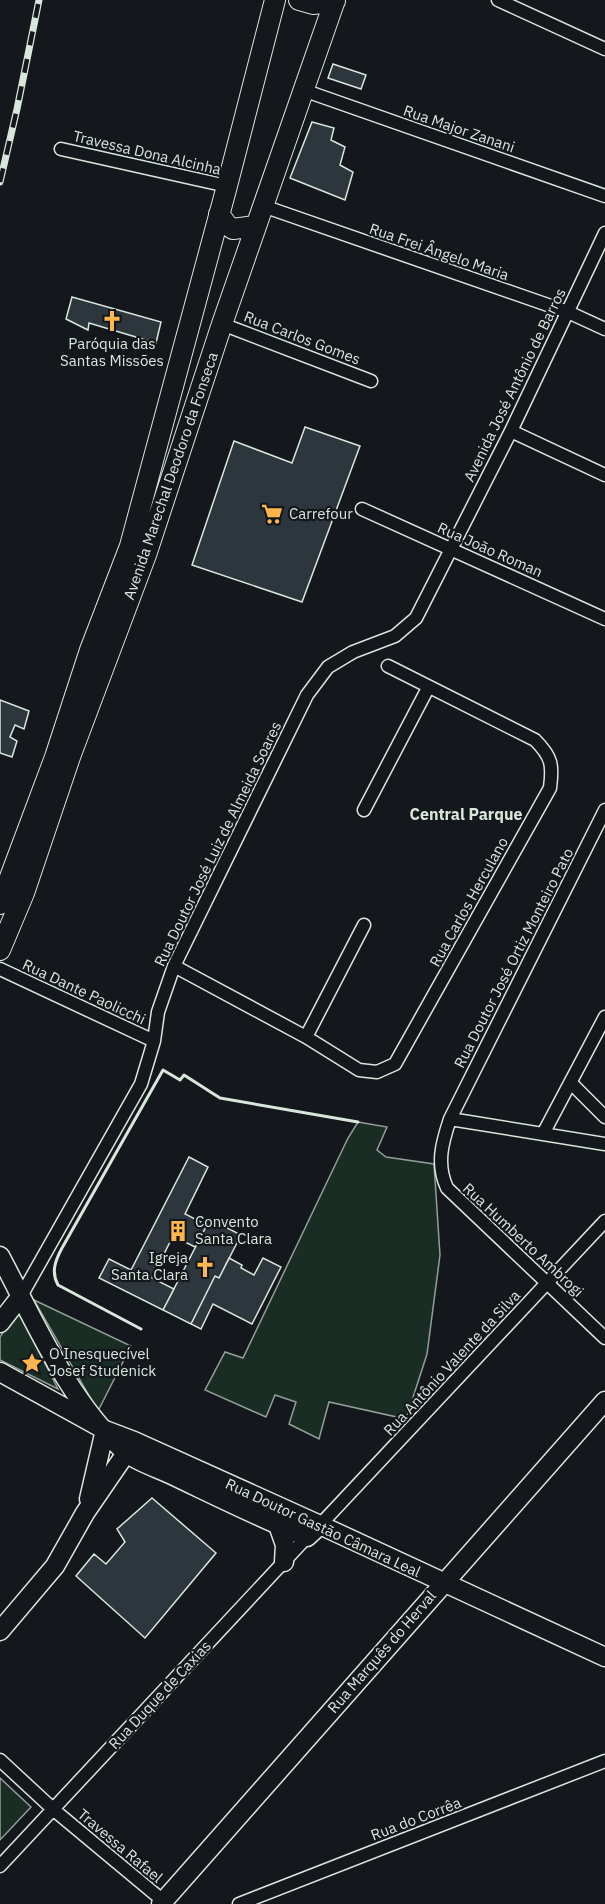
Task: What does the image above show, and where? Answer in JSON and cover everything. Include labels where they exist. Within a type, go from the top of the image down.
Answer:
[{"type":"main road","name":"Avenida Marechal Deodoro da Fonseca","points":[[0,904],[55,757],[90,650],[130,546],[275,0]]},
{"type":"main road","points":[[299,0],[313,4],[335,0]]},
{"type":"main road","name":"Avenida Marechal Deodoro da Fonseca","points":[[0,950],[24,893],[70,757],[147,555],[255,226],[335,0]]},
{"type":"main road","points":[[219,214],[233,228],[255,226]]},
{"type":"main road","points":[[169,401],[172,417],[178,422],[189,424]]},
{"type":"main road","points":[[0,1256],[52,1354],[86,1408],[105,1431]]},
{"type":"main road","points":[[0,1323],[21,1296]]},
{"type":"main road","points":[[0,1372],[130,1447],[278,1525],[313,1531]]},
{"type":"main road","name":"Rua Marquês do Herval","points":[[164,1903],[442,1583],[605,1401]]},
{"type":"main road","points":[[85,1513],[105,1431]]},
{"type":"main road","points":[[0,1631],[55,1566],[85,1513],[130,1447]]},
{"type":"main road","name":"Rua Doutor Gastão Câmara Leal","points":[[130,1447],[313,1531],[442,1583],[605,1657]]},
{"type":"main road","points":[[278,1525],[285,1545],[284,1562]]},
{"type":"street","points":[[498,0],[605,49]]},
{"type":"street","name":"Rua Major Zanani","points":[[303,90],[605,196]]},
{"type":"street","name":"Travessa Dona Alcinha","points":[[61,148],[227,186]]},
{"type":"street","name":"Rua Frei Ângelo Maria","points":[[263,206],[568,312],[605,329]]},
{"type":"street","name":"Avenida José Antônio de Barros","points":[[450,549],[511,431],[605,233]]},
{"type":"street","name":"Rua Carlos Gomes","points":[[222,324],[371,381]]},
{"type":"street","points":[[511,431],[605,475]]},
{"type":"street","name":"Rua João Roman","points":[[362,509],[605,619]]},
{"type":"street","name":"Rua Doutor José Luiz de Almeida Soares","points":[[21,1296],[141,1084],[154,1041],[158,1012],[174,966],[307,695],[328,667],[353,652],[395,636],[416,618],[450,549]]},
{"type":"street","name":"Rua Carlos Herculano","points":[[306,1037],[359,1070],[376,1072],[395,1064],[550,788],[552,770],[547,752],[535,740],[388,666]]},
{"type":"street","points":[[364,810],[428,688]]},
{"type":"street","name":"Rua Doutor José Ortiz Monteiro Pato","points":[[450,1119],[605,810]]},
{"type":"street","points":[[174,966],[306,1037],[364,925]]},
{"type":"street","name":"Rua Dante Paolicchi","points":[[0,969],[154,1041]]},
{"type":"street","points":[[543,1134],[605,1017]]},
{"type":"street","points":[[571,1083],[605,1117]]},
{"type":"street","points":[[450,1119],[605,1144]]},
{"type":"street","name":"Rua Humberto Ambrogi","points":[[450,1119],[443,1140],[440,1169],[447,1188],[605,1338]]},
{"type":"street","name":"Rua Antônio Valente da Silva","points":[[313,1531],[605,1221]]},
{"type":"street","name":"Rua Duque de Caxias","points":[[0,1866],[313,1531]]},
{"type":"street","name":"Travessa Rafael","points":[[0,1760],[54,1810],[164,1903]]},
{"type":"street","name":"Rua do Corrêa","points":[[239,1904],[605,1761]]},
{"type":"green space","points":[[358,1122],[387,1127],[377,1150],[386,1157],[434,1164],[440,1255],[427,1354],[406,1419],[329,1402],[319,1439],[289,1424],[296,1402],[275,1395],[266,1417],[205,1390],[225,1352],[243,1358],[348,1138]]},
{"type":"green space","points":[[34,1300],[131,1346],[98,1411]]},
{"type":"green space","points":[[18,1310],[58,1389],[0,1360],[0,1337]]},
{"type":"green space","points":[[0,1778],[31,1807],[0,1840]]},
{"type":"building","points":[[333,64],[366,75],[361,89],[328,78]]},
{"type":"building","points":[[312,122],[334,128],[331,140],[345,147],[340,165],[353,172],[345,200],[290,178]]},
{"type":"building","name":"Paróquia das Santas Missões","points":[[72,297],[161,322],[156,343],[89,323],[88,330],[66,319]]},
{"type":"building","name":"Carrefour","points":[[305,427],[360,446],[302,602],[192,565],[234,441],[292,463]]},
{"type":"building","points":[[0,700],[29,711],[24,729],[15,725],[10,737],[17,741],[12,757],[0,753]]},
{"type":"building","name":"Convento Santa Clara","points":[[189,1157],[208,1167],[185,1214],[207,1225],[195,1247],[173,1236],[152,1278],[174,1289],[163,1310],[99,1278],[109,1259],[131,1270]]},
{"type":"building","name":"Convento Santa Clara","points":[[189,1157],[208,1167],[185,1214],[207,1225],[195,1247],[173,1236],[152,1278],[174,1289],[163,1310],[99,1278],[109,1259],[131,1270]]},
{"type":"building","name":"Igreja Santa Clara","points":[[210,1219],[241,1235],[219,1278],[215,1276],[191,1324],[163,1310]]},
{"type":"building","name":"Convento Santa Clara","points":[[229,1258],[254,1275],[263,1258],[281,1267],[252,1324],[213,1304],[201,1329],[191,1324],[215,1276],[219,1278]]},
{"type":"building","name":"Convento Santa Clara","points":[[229,1258],[254,1275],[263,1258],[281,1267],[252,1324],[213,1304],[201,1329],[191,1324],[215,1276],[219,1278]]},
{"type":"building","points":[[152,1498],[216,1553],[145,1638],[76,1576],[94,1554],[106,1564],[125,1542],[117,1529]]},
{"type":"railway","points":[[0,182],[39,0]]},
{"type":"wall","points":[[141,1329],[58,1285],[54,1271],[62,1248],[163,1070],[180,1080],[184,1075],[220,1098],[358,1122]]},
{"type":"place","name":"Paróquia das Santas Missões","points":[[112,321]]},
{"type":"place","name":"Carrefour","points":[[272,514]]},
{"type":"place","name":"Convento Santa Clara","points":[[178,1231]]},
{"type":"place","name":"Igreja Santa Clara","points":[[205,1267]]},
{"type":"place","name":"O Inesquecível Josef Studenick","points":[[32,1363]]},
{"type":"district","name":"Central Parque","points":[[466,814]]}]
